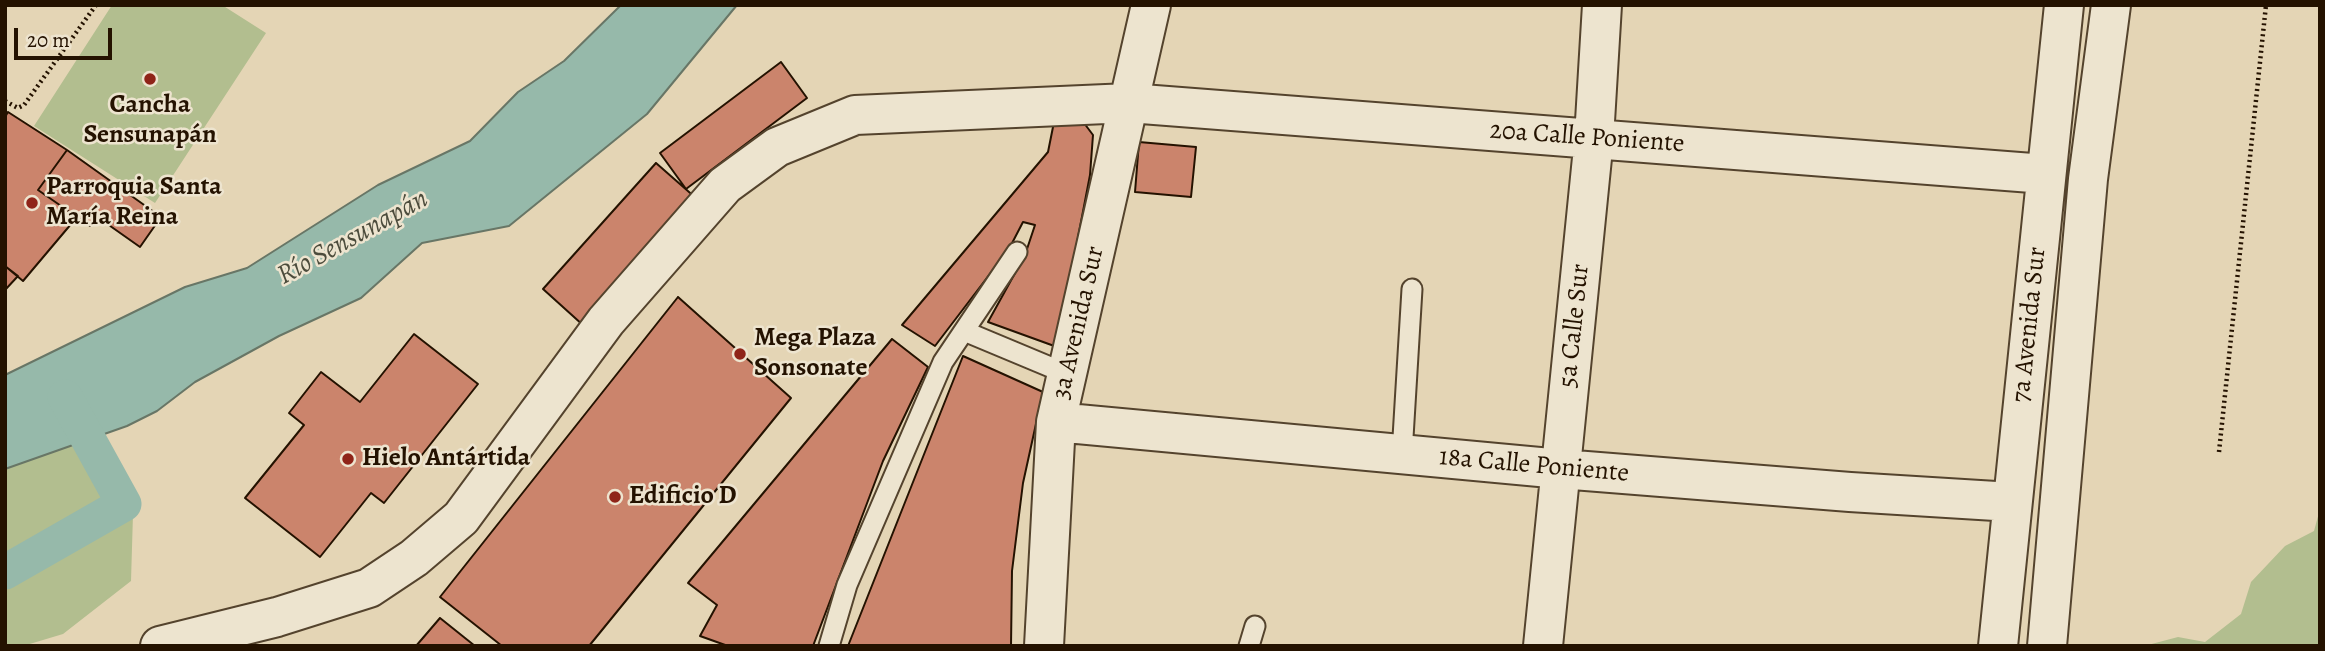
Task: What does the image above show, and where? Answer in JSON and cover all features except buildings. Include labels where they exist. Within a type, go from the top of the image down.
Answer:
[{"type":"street","name":"3a Avenida Sur","points":[[1044,646],[1056,422],[1151,5]]},
{"type":"street","name":"5a Calle Sur","points":[[1543,646],[1594,138],[1602,5]]},
{"type":"street","name":"7a Avenida Sur","points":[[1998,646],[2064,5]]},
{"type":"street","name":"7a Avenida Sur","points":[[2047,646],[2088,180],[2111,5]]},
{"type":"street","name":"20a Calle Poniente","points":[[160,646],[276,617],[369,588],[414,558],[461,518],[606,321],[725,186],[776,147],[855,115],[1129,103],[2045,174]]},
{"type":"street","name":"18a Calle Poniente","points":[[1056,422],[1561,469],[2012,502]]},
{"type":"lane","points":[[829,646],[847,584],[943,362],[1017,252]]},
{"type":"lane","points":[[1402,454],[1412,289]]},
{"type":"lane","points":[[964,331],[1067,374]]},
{"type":"lane","points":[[1249,646],[1255,626]]},
{"type":"path","points":[[5,102],[18,107],[24,105],[96,5]]},
{"type":"path","points":[[2219,452],[2266,5]]},
{"type":"shaded area","name":"Cancha Sensunapán","points":[[112,5],[222,5],[266,33],[155,203],[34,126]]},
{"type":"shaded area","points":[[80,442],[111,501],[5,563],[5,469]]},
{"type":"shaded area","points":[[2320,509],[2320,646],[2144,646],[2178,637],[2205,642],[2241,614],[2251,582],[2285,546],[2314,531]]},
{"type":"shaded area","points":[[133,514],[131,581],[63,634],[23,646],[5,646],[5,578]]},
{"type":"water","name":"Río Sensunapán","points":[[621,5],[737,5],[647,114],[509,226],[422,243],[361,298],[279,336],[195,382],[157,411],[127,426],[5,469],[5,375],[185,287],[247,268],[378,185],[470,141],[518,92],[564,61]]},
{"type":"waterway","points":[[5,572],[124,504],[65,397]]},
{"type":"place","name":"Cancha Sensunapán","points":[[150,79]]},
{"type":"place","name":"Parroquia Santa María Reina","points":[[32,203]]},
{"type":"place","name":"Mega Plaza Sonsonate","points":[[740,354]]},
{"type":"place","name":"Hielo Antártida","points":[[348,459]]},
{"type":"place","name":"Edificio D","points":[[615,497]]}]
